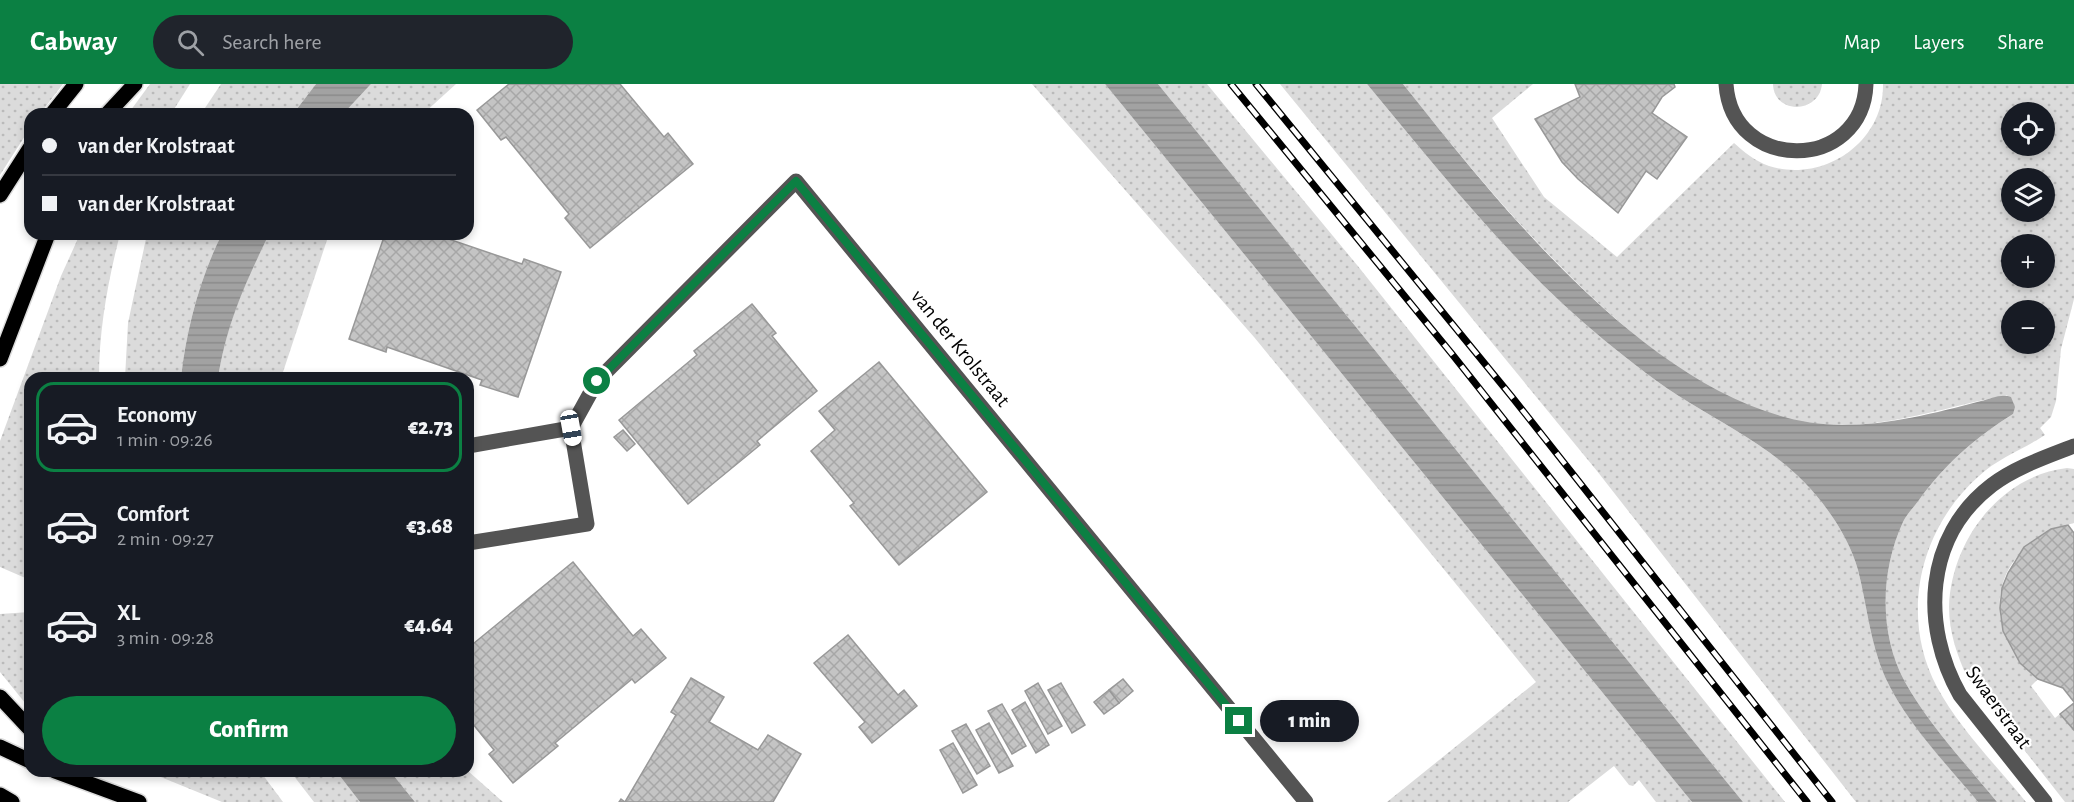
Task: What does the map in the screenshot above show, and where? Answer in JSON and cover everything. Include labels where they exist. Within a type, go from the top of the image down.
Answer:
[{"type":"main road","points":[[57,108],[76,84]]},
{"type":"main road","points":[[113,108],[135,84]]},
{"type":"main road","points":[[0,195],[24,157]]},
{"type":"main road","points":[[0,359],[46,240]]},
{"type":"main road","points":[[0,697],[24,723]]},
{"type":"main road","points":[[0,747],[24,758]]},
{"type":"main road","points":[[72,777],[139,802]]},
{"type":"main road","points":[[84,777],[90,783]]},
{"type":"main road","points":[[0,795],[12,802]]},
{"type":"street","points":[[1726,84],[1730,107],[1741,125],[1756,140],[1775,149],[1796,152],[1826,145],[1851,126],[1861,108],[1866,84]]},
{"type":"street","name":"van der Krolstraat","points":[[571,428],[597,381],[796,181],[1306,802]]},
{"type":"street","points":[[474,445],[571,428],[587,524],[474,542]]},
{"type":"street","name":"Swaerstraat","points":[[2045,802],[1960,695],[1950,678],[1936,639],[1934,597],[1937,572],[1946,547],[1972,504],[1991,486],[2015,470],[2074,446]]},
{"type":"shaded area","points":[[0,84],[63,84],[45,108],[24,108],[24,137],[0,175]]},
{"type":"shaded area","points":[[150,84],[190,84],[175,108],[132,108]]},
{"type":"shaded area","points":[[221,84],[316,84],[298,108],[205,108]]},
{"type":"shaded area","points":[[316,84],[371,84],[349,108],[298,108]]},
{"type":"shaded area","points":[[371,84],[456,84],[430,108],[349,108]]},
{"type":"shaded area","points":[[1032,84],[1105,84],[1692,802],[1656,802],[1639,780],[1633,786],[1629,785],[1614,766],[1568,802],[1387,802],[1536,682],[1254,337]]},
{"type":"shaded area","points":[[1105,84],[1158,84],[1743,802],[1692,802]]},
{"type":"shaded area","points":[[1158,84],[1207,84],[1357,265],[1785,802],[1743,802]]},
{"type":"shaded area","points":[[1280,84],[1367,84],[1480,218],[1539,281],[1571,311],[1635,365],[1679,396],[1765,449],[1805,483],[1830,513],[1849,546],[1858,570],[1876,651],[1894,694],[1915,726],[1978,802],[1856,802],[1597,471]]},
{"type":"shaded area","points":[[1367,84],[1403,84],[1489,189],[1540,246],[1595,301],[1654,349],[1715,389],[1778,415],[1842,425],[1895,421],[1996,397],[2011,397],[2015,407],[2013,414],[1973,442],[1950,463],[1905,519],[1895,541],[1890,561],[1886,603],[1890,644],[1905,682],[1936,729],[1997,802],[1978,802],[1927,742],[1894,694],[1876,651],[1854,558],[1837,524],[1814,492],[1779,460],[1635,365],[1571,311],[1539,281],[1480,218]]},
{"type":"shaded area","points":[[1403,84],[1533,84],[1492,118],[1544,197],[1617,257],[1734,143],[1764,164],[1789,170],[1810,169],[1847,154],[1862,140],[1873,124],[1881,105],[1883,84],[2074,84],[2074,299],[2061,349],[2056,401],[2051,417],[2040,428],[2045,435],[1986,470],[1959,497],[1942,521],[1930,547],[1922,574],[1918,602],[1919,631],[1925,659],[1937,687],[1967,732],[2026,802],[1997,802],[1925,714],[1905,682],[1890,644],[1886,603],[1890,561],[1895,541],[1905,519],[1950,463],[1973,442],[2013,414],[2007,395],[1907,418],[1857,425],[1805,423],[1749,407],[1692,377],[1636,336],[1582,288],[1530,235],[1483,182]]},
{"type":"shaded area","points":[[1773,84],[1822,84],[1819,94],[1813,101],[1797,107],[1788,106],[1781,101],[1775,94]]},
{"type":"shaded area","points":[[77,240],[119,240],[105,305],[99,372],[26,372],[61,276]]},
{"type":"shaded area","points":[[146,240],[219,240],[195,304],[182,372],[125,372],[128,323]]},
{"type":"shaded area","points":[[219,240],[266,240],[238,304],[226,339],[219,372],[182,372],[195,304]]},
{"type":"shaded area","points":[[266,240],[327,240],[283,372],[219,372],[226,339],[252,270]]},
{"type":"shaded area","points":[[24,376],[24,577],[0,567],[0,441]]},
{"type":"shaded area","points":[[2067,468],[2074,469],[2074,523],[2046,534],[2025,549],[2010,567],[2002,588],[2000,611],[2006,634],[2018,657],[2038,679],[2031,686],[2055,718],[2060,714],[2074,730],[2074,802],[2065,802],[1967,677],[1954,643],[1949,607],[1952,583],[1959,559],[1969,537],[1983,516],[2000,498],[2020,484],[2042,474]]},
{"type":"shaded area","points":[[24,612],[24,702],[0,672],[0,614]]},
{"type":"shaded area","points":[[474,776],[503,802],[415,802],[395,777]]},
{"type":"shaded area","points":[[161,777],[264,777],[283,802],[222,802]]},
{"type":"shaded area","points":[[295,777],[341,777],[360,802],[314,802]]},
{"type":"shaded area","points":[[341,777],[395,777],[415,802],[360,802]]},
{"type":"building","points":[[509,84],[620,84],[664,137],[668,133],[693,164],[590,248],[565,218],[569,214],[506,137],[501,140],[477,110]]},
{"type":"building","points":[[1575,84],[1674,84],[1675,87],[1662,97],[1652,113],[1687,137],[1657,179],[1646,171],[1618,213],[1562,162],[1535,119],[1580,97]]},
{"type":"building","points":[[383,240],[452,240],[522,264],[524,259],[561,272],[518,397],[480,385],[482,380],[474,377],[474,372],[459,372],[387,347],[386,352],[349,339]]},
{"type":"building","points":[[752,304],[776,333],[772,336],[817,391],[757,441],[760,445],[688,504],[619,420],[697,355],[694,351]]},
{"type":"building","points":[[879,362],[987,492],[899,565],[850,506],[854,503],[811,451],[835,430],[819,411]]},
{"type":"building","points":[[623,430],[635,444],[627,451],[614,437]]},
{"type":"building","points":[[2068,525],[2074,533],[2074,702],[2063,688],[2038,679],[2020,663],[2003,631],[2000,608],[2002,588],[2008,573],[2024,547],[2051,529]]},
{"type":"building","points":[[573,562],[633,636],[641,629],[666,658],[635,683],[632,679],[555,743],[558,746],[513,783],[489,754],[494,750],[474,725],[474,643]]},
{"type":"building","points":[[848,635],[898,695],[904,690],[917,706],[872,743],[859,727],[865,722],[814,663]]},
{"type":"building","points":[[691,678],[724,697],[709,722],[758,750],[768,735],[801,754],[773,802],[625,802],[676,715],[671,712]]},
{"type":"building","points":[[1123,679],[1133,691],[1119,703],[1109,690]]},
{"type":"building","points":[[1038,683],[1062,726],[1048,734],[1025,691]]},
{"type":"building","points":[[1061,683],[1085,725],[1072,733],[1048,690]]},
{"type":"building","points":[[1109,690],[1119,703],[1104,714],[1094,702]]},
{"type":"building","points":[[1025,702],[1049,745],[1036,753],[1012,710]]},
{"type":"building","points":[[2074,703],[2074,730],[2060,714]]},
{"type":"building","points":[[1002,704],[1026,746],[1012,754],[988,711]]},
{"type":"building","points":[[989,723],[1013,766],[999,773],[976,730]]},
{"type":"building","points":[[966,724],[990,766],[977,774],[952,731]]},
{"type":"building","points":[[953,743],[977,785],[963,793],[940,750]]},
{"type":"railway","points":[[1231,84],[1452,354],[1807,802]]},
{"type":"railway","points":[[1256,84],[1512,397],[1832,802]]},
{"type":"route","points":[[597,381],[796,181],[1239,721]]}]
